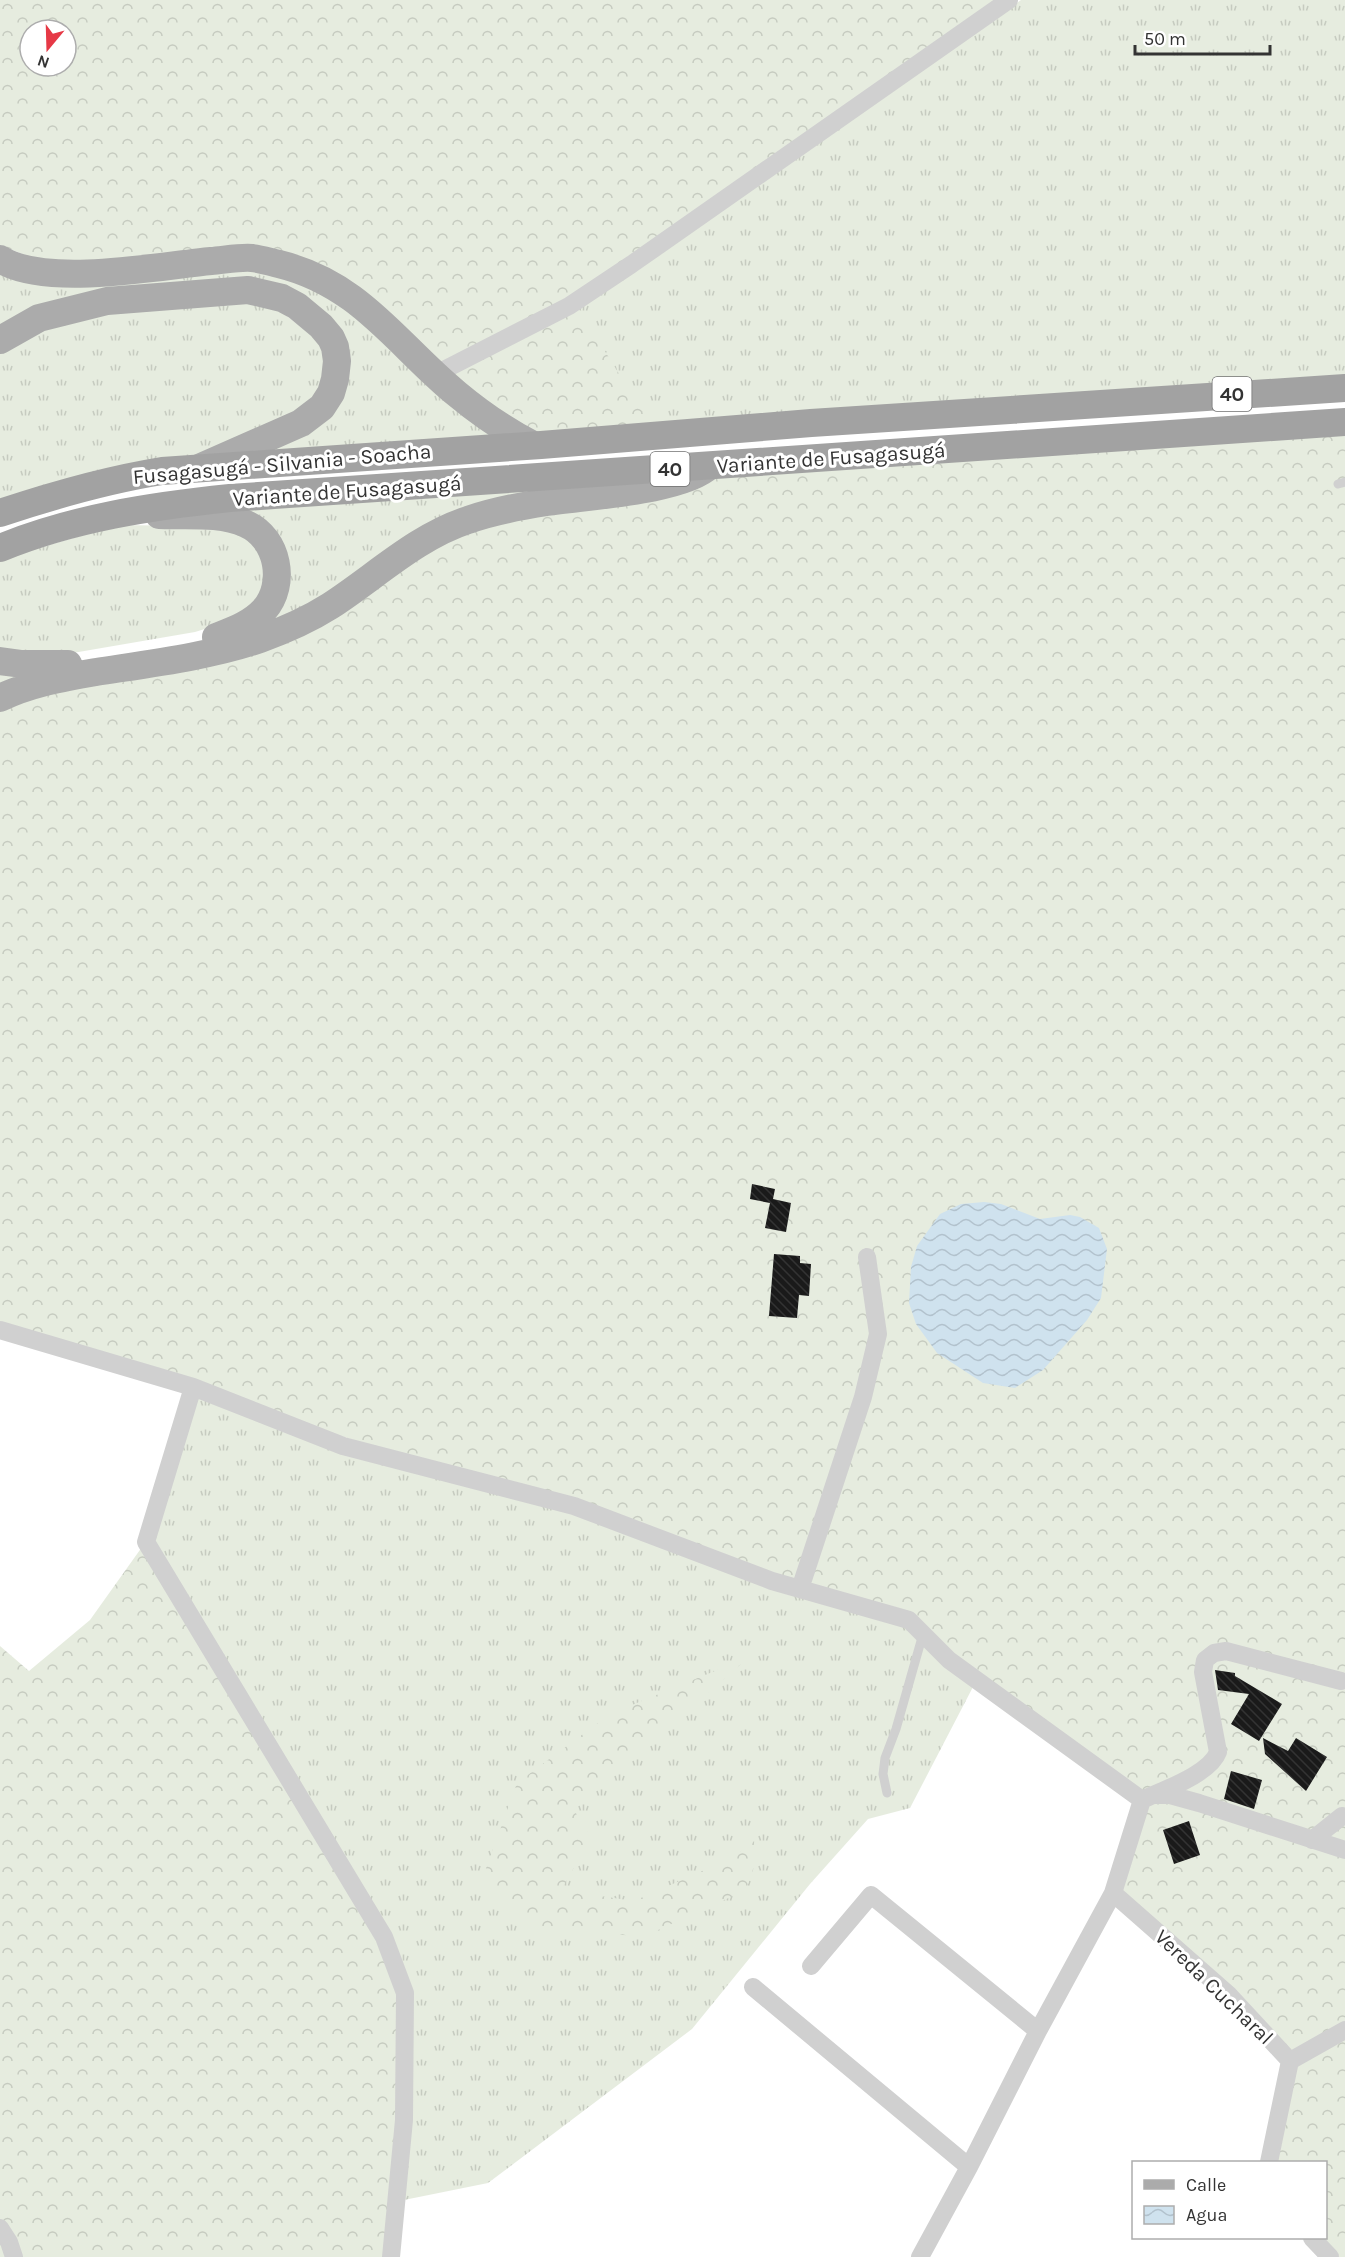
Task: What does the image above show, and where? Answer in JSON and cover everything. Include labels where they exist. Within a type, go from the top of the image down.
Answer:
[{"type":"highway","name":"Variante de Fusagasugá","points":[[533,445],[811,423],[1345,388]]},
{"type":"highway","name":"Variante de Fusagasugá","points":[[0,548],[43,532],[118,514],[172,504],[230,498],[1345,422]]},
{"type":"highway","name":"Fusagasugá - Silvania - Soacha","points":[[0,513],[116,478],[162,471],[533,445]]},
{"type":"main road","points":[[0,258],[7,263],[39,272],[116,273],[252,258],[295,268],[320,278],[355,299],[456,393],[502,429],[533,445]]},
{"type":"main road","name":"40","points":[[0,340],[39,318],[107,301],[248,290],[282,298],[297,306],[321,326],[335,347],[337,361],[331,393],[322,407],[301,423],[198,469]]},
{"type":"main road","name":"40","points":[[0,698],[42,682],[258,640],[294,626],[329,606],[414,546],[466,520],[544,502],[665,486],[698,475],[709,466]]},
{"type":"main road","name":"40","points":[[3,661],[61,665],[198,642],[241,627],[266,608],[277,581],[273,548],[264,535],[247,524],[215,517],[118,514]]},
{"type":"street","points":[[436,374],[568,306],[605,282],[1009,0]]},
{"type":"street","points":[[800,1589],[863,1397],[878,1334],[867,1257]]},
{"type":"street","points":[[0,1330],[193,1387],[343,1446],[574,1506],[772,1581],[909,1620],[949,1660],[1142,1800]]},
{"type":"street","points":[[193,1387],[146,1542],[384,1937],[405,1992],[404,2120],[391,2257]]},
{"type":"street","points":[[920,2257],[1113,1893],[1125,1848],[1142,1800],[1205,1769],[1215,1760],[1218,1752],[1203,1671],[1205,1660],[1214,1653],[1226,1651],[1341,1681]]},
{"type":"street","points":[[1142,1800],[1154,1795],[1170,1795],[1345,1850]]},
{"type":"street","points":[[1312,1840],[1342,1816]]},
{"type":"street","name":"Vereda Cucharal","points":[[1113,1893],[1229,1995],[1290,2061],[1269,2161]]},
{"type":"street","points":[[811,1966],[871,1895],[1038,2031]]},
{"type":"street","points":[[753,1987],[969,2167]]},
{"type":"street","points":[[1290,2061],[1345,2030]]},
{"type":"street","points":[[0,2228],[9,2242],[14,2257]]},
{"type":"street","points":[[1313,2239],[1330,2257]]},
{"type":"lane","points":[[887,1793],[883,1774],[885,1758],[896,1729],[923,1634]]},
{"type":"green space","points":[[0,0],[998,0],[571,297],[651,425],[536,434],[509,420],[326,269],[40,261],[0,245]]},
{"type":"green space","points":[[1021,0],[1345,0],[1345,378],[651,425],[462,384],[820,142]]},
{"type":"green space","points":[[251,268],[291,278],[348,308],[496,437],[257,454],[347,360],[286,288],[0,328],[0,271]]},
{"type":"green space","points":[[247,301],[277,308],[321,343],[325,361],[319,391],[304,407],[195,458],[0,502],[0,353],[43,327],[109,311]]},
{"type":"green space","points":[[1345,433],[1345,2257],[1339,2257],[1322,2239],[1327,2239],[1327,2161],[1277,2161],[1296,2066],[1121,1891],[1134,1802],[954,1654],[913,1615],[774,1574],[359,1442],[0,1322],[0,710],[45,692],[197,665],[471,530],[714,477]]},
{"type":"green space","points":[[591,485],[493,502],[436,521],[320,598],[257,630],[271,617],[282,599],[288,579],[288,569],[283,549],[274,532],[261,520],[233,509]]},
{"type":"green space","points":[[119,525],[196,526],[228,530],[257,544],[266,581],[256,602],[224,623],[195,632],[61,655],[0,648],[0,559]]},
{"type":"green space","points":[[257,630],[233,640],[193,649],[233,638]]},
{"type":"green space","points":[[193,649],[172,654],[104,665],[150,656]]},
{"type":"green space","points":[[75,669],[33,676],[0,686],[0,672]]},
{"type":"green space","points":[[197,1396],[571,1512],[905,1626],[974,1685],[910,1808],[868,1819],[810,1884],[692,2029],[488,2183],[404,2200],[155,1541]]},
{"type":"green space","points":[[142,1547],[377,1936],[398,1993],[397,2119],[385,2257],[0,2257],[0,1646],[29,1671],[90,1620]]},
{"type":"green space","points":[[749,1657],[619,1770],[571,1805],[591,1838],[561,1890],[634,1901],[734,1857],[754,1839],[755,1864],[746,1890],[645,1936],[534,1931],[480,1885],[517,1783],[610,1714]]},
{"type":"water","points":[[984,1202],[1001,1204],[1040,1219],[1070,1215],[1080,1217],[1099,1228],[1107,1249],[1101,1298],[1087,1320],[1043,1370],[1015,1388],[983,1383],[937,1353],[916,1324],[909,1303],[911,1267],[917,1246],[940,1214],[961,1204]]},
{"type":"building","points":[[752,1184],[775,1189],[773,1199],[791,1203],[786,1232],[765,1228],[770,1203],[750,1199]]},
{"type":"building","points":[[774,1254],[800,1256],[800,1263],[811,1264],[809,1296],[799,1295],[797,1318],[769,1316]]},
{"type":"building","points":[[1215,1670],[1235,1673],[1235,1676],[1282,1704],[1259,1741],[1231,1724],[1249,1694],[1218,1690]]},
{"type":"building","points":[[1263,1738],[1288,1751],[1296,1738],[1327,1757],[1306,1791],[1265,1754]]},
{"type":"building","points":[[1231,1771],[1262,1780],[1254,1809],[1224,1799]]},
{"type":"building","points":[[1189,1821],[1200,1855],[1174,1864],[1163,1830]]}]
